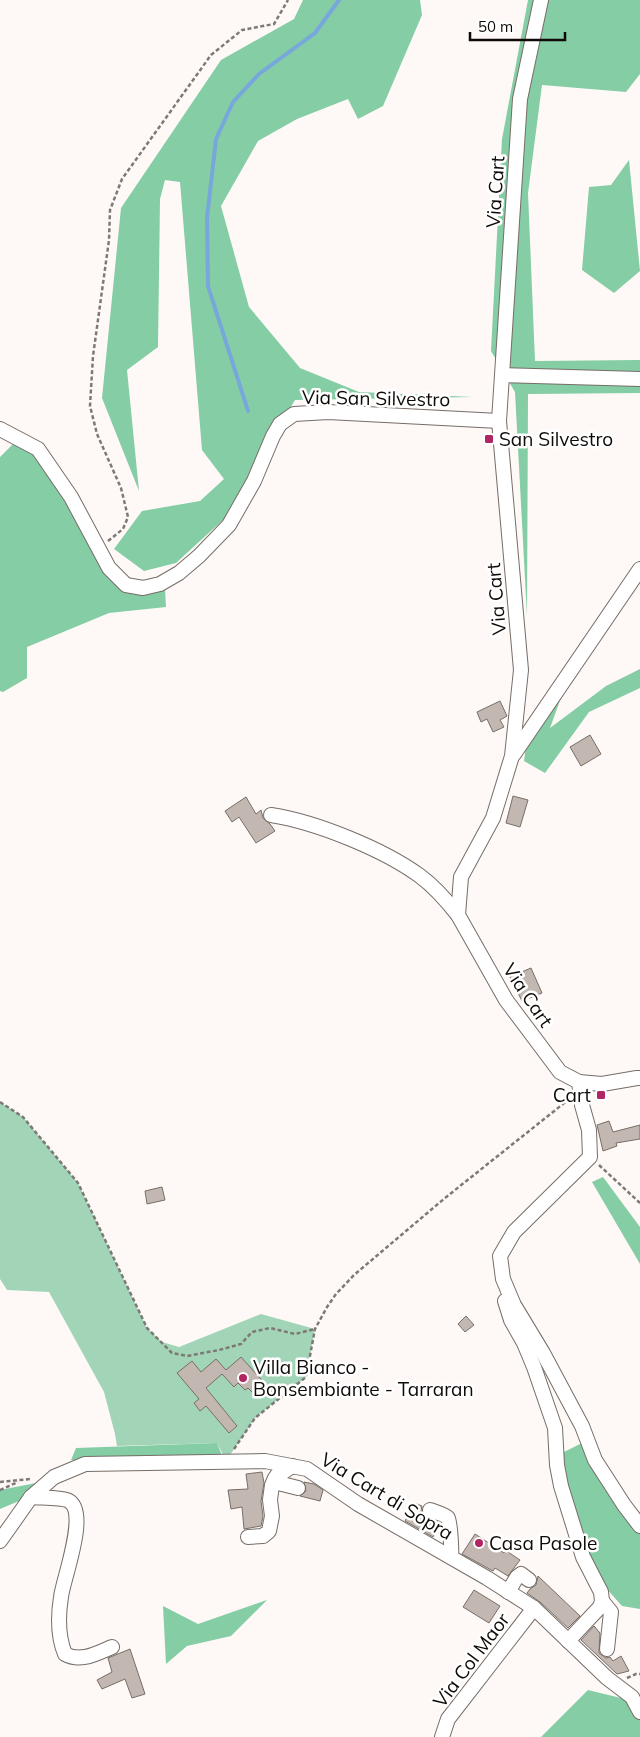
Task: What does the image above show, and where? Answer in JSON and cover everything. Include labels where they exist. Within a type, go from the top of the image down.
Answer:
[{"type":"street","name":"Via Cart","points":[[540,0],[520,99],[499,421],[521,670],[512,756],[493,818],[461,877],[458,915],[506,1000],[560,1072],[580,1082],[602,1084],[640,1078]]},
{"type":"street","points":[[502,375],[640,378]]},
{"type":"street","name":"Via San Silvestro","points":[[0,430],[38,449],[71,497],[109,568],[126,585],[142,588],[160,584],[179,573],[199,556],[229,525],[254,481],[280,424],[294,414],[328,412],[499,421]]},
{"type":"street","points":[[512,756],[640,569]]},
{"type":"street","points":[[271,815],[296,819],[361,844],[396,860],[421,876],[458,915]]},
{"type":"street","points":[[568,1641],[597,1611],[602,1600],[602,1592],[583,1557],[571,1521],[557,1465],[555,1428],[524,1343],[511,1320],[503,1296],[499,1274],[500,1256],[514,1232],[590,1156],[589,1130],[582,1105],[580,1082]]},
{"type":"street","points":[[500,1256],[503,1279],[514,1305],[543,1353],[582,1426],[595,1460],[640,1526]]},
{"type":"street","name":"Via Cart di Sopra","points":[[0,1542],[31,1497],[54,1477],[85,1464],[266,1461],[307,1469],[358,1504],[451,1557],[534,1608],[607,1678],[632,1697],[640,1712]]},
{"type":"street","points":[[248,1537],[264,1536],[270,1531],[272,1485],[277,1475],[292,1466]]},
{"type":"street","points":[[277,1475],[278,1483],[298,1488]]},
{"type":"street","points":[[31,1497],[70,1502],[74,1506],[76,1515],[74,1541],[60,1602],[62,1646],[65,1654],[80,1658],[112,1647]]},
{"type":"street","points":[[430,1510],[448,1518],[451,1523],[449,1536],[453,1551],[451,1557]]},
{"type":"street","points":[[508,1592],[517,1576],[521,1574],[529,1580]]},
{"type":"street","points":[[602,1600],[611,1612],[607,1649]]},
{"type":"street","name":"Via Col Maor","points":[[442,1737],[448,1719],[534,1608]]},
{"type":"path","points":[[97,548],[114,538],[123,529],[128,517],[121,488],[97,434],[90,406],[93,356],[109,240],[110,210],[122,179],[211,55],[242,30],[274,24],[288,0]]},
{"type":"path","points":[[226,1461],[255,1418],[306,1377],[315,1329],[336,1294],[354,1275],[445,1198],[571,1097],[580,1082]]},
{"type":"path","points":[[0,1102],[23,1117],[78,1183],[147,1328],[172,1353],[187,1356],[219,1350],[241,1344],[252,1332],[270,1328],[295,1334],[315,1329]]},
{"type":"path","points":[[590,1156],[640,1203]]},
{"type":"path","points":[[0,1482],[54,1477]]},
{"type":"path","points":[[0,1490],[22,1480]]},
{"type":"green space","points":[[303,0],[420,0],[422,15],[383,106],[358,119],[348,99],[297,119],[258,141],[221,206],[249,307],[300,368],[359,392],[473,397],[295,400],[225,518],[176,563],[144,571],[114,549],[142,511],[200,501],[224,479],[202,450],[180,182],[165,180],[160,199],[158,347],[127,370],[139,491],[102,398],[121,208],[221,60],[294,19]]},
{"type":"green space","points":[[528,0],[640,0],[640,74],[626,92],[542,85],[528,193],[535,361],[640,360],[640,393],[528,394],[527,616],[515,392],[491,351],[502,139]]},
{"type":"green space","points":[[629,160],[640,271],[614,293],[582,270],[589,187],[611,185]]},
{"type":"green space","points":[[14,443],[35,453],[123,590],[165,589],[166,607],[109,613],[27,647],[27,678],[3,692],[0,691],[0,457]]},
{"type":"green space","points":[[640,669],[640,688],[589,712],[545,773],[524,761],[530,718],[571,670],[550,728],[606,686]]},
{"type":"green space","points":[[0,1102],[23,1117],[78,1183],[147,1328],[162,1342],[179,1347],[261,1314],[315,1329],[306,1377],[255,1418],[226,1461],[217,1443],[117,1446],[104,1392],[49,1292],[7,1290],[0,1279]]},
{"type":"green space","points":[[603,1177],[640,1227],[640,1264],[592,1182]]},
{"type":"green space","points":[[588,1440],[640,1526],[640,1609],[622,1606],[589,1569],[556,1456]]},
{"type":"green space","points":[[217,1443],[223,1458],[71,1460],[76,1448]]},
{"type":"green space","points":[[36,1483],[19,1501],[0,1509],[0,1490]]},
{"type":"green space","points":[[267,1600],[231,1636],[187,1646],[166,1664],[163,1606],[198,1624]]},
{"type":"green space","points":[[588,1690],[629,1700],[640,1717],[640,1737],[541,1737]]},
{"type":"building","points":[[500,701],[507,716],[500,720],[504,727],[493,732],[487,719],[481,722],[477,712]]},
{"type":"building","points":[[590,735],[601,754],[581,766],[570,747]]},
{"type":"building","points":[[513,796],[528,800],[520,827],[506,823]]},
{"type":"building","points":[[246,797],[256,814],[261,810],[263,818],[275,831],[256,843],[239,817],[232,822],[225,811]]},
{"type":"building","points":[[531,968],[542,993],[522,1001],[510,977]]},
{"type":"building","points":[[609,1121],[613,1132],[640,1125],[640,1139],[616,1143],[617,1146],[603,1151],[597,1125]]},
{"type":"building","points":[[162,1187],[165,1200],[147,1204],[145,1191]]},
{"type":"building","points":[[466,1316],[474,1325],[465,1332],[458,1324]]},
{"type":"building","points":[[241,1357],[268,1387],[257,1397],[248,1388],[245,1390],[238,1383],[234,1387],[222,1374],[206,1388],[237,1426],[229,1433],[206,1406],[200,1411],[194,1403],[199,1399],[177,1373],[192,1361],[201,1372],[216,1359],[226,1370]]},
{"type":"building","points":[[262,1472],[264,1483],[261,1501],[263,1516],[261,1526],[244,1529],[242,1507],[231,1509],[228,1490],[248,1489],[246,1474]]},
{"type":"building","points":[[304,1482],[314,1484],[323,1490],[320,1501],[300,1496],[306,1491]]},
{"type":"building","points":[[414,1503],[422,1506],[421,1511],[424,1516],[440,1523],[433,1537],[405,1521]]},
{"type":"building","name":"Casa Pasole","points":[[475,1534],[504,1553],[505,1550],[520,1560],[508,1576],[495,1568],[493,1571],[462,1554]]},
{"type":"building","points":[[538,1576],[580,1616],[568,1628],[540,1602],[527,1593],[536,1585]]},
{"type":"building","points":[[474,1590],[500,1606],[489,1623],[463,1607]]},
{"type":"building","points":[[594,1626],[600,1633],[599,1653],[606,1658],[610,1657],[613,1661],[621,1656],[629,1671],[617,1674],[581,1640]]},
{"type":"building","points":[[130,1649],[145,1694],[132,1698],[125,1679],[102,1689],[97,1680],[112,1672],[108,1658]]},
{"type":"waterway","points":[[248,411],[208,286],[207,218],[216,139],[233,102],[259,74],[315,33],[339,0]]},
{"type":"place","name":"San Silvestro","points":[[489,439]]},
{"type":"place","name":"Cart","points":[[601,1095]]},
{"type":"place","name":"Villa Bianco - Bonsembiante - Tarraran","points":[[243,1378]]},
{"type":"place","name":"Casa Pasole","points":[[479,1543]]}]
